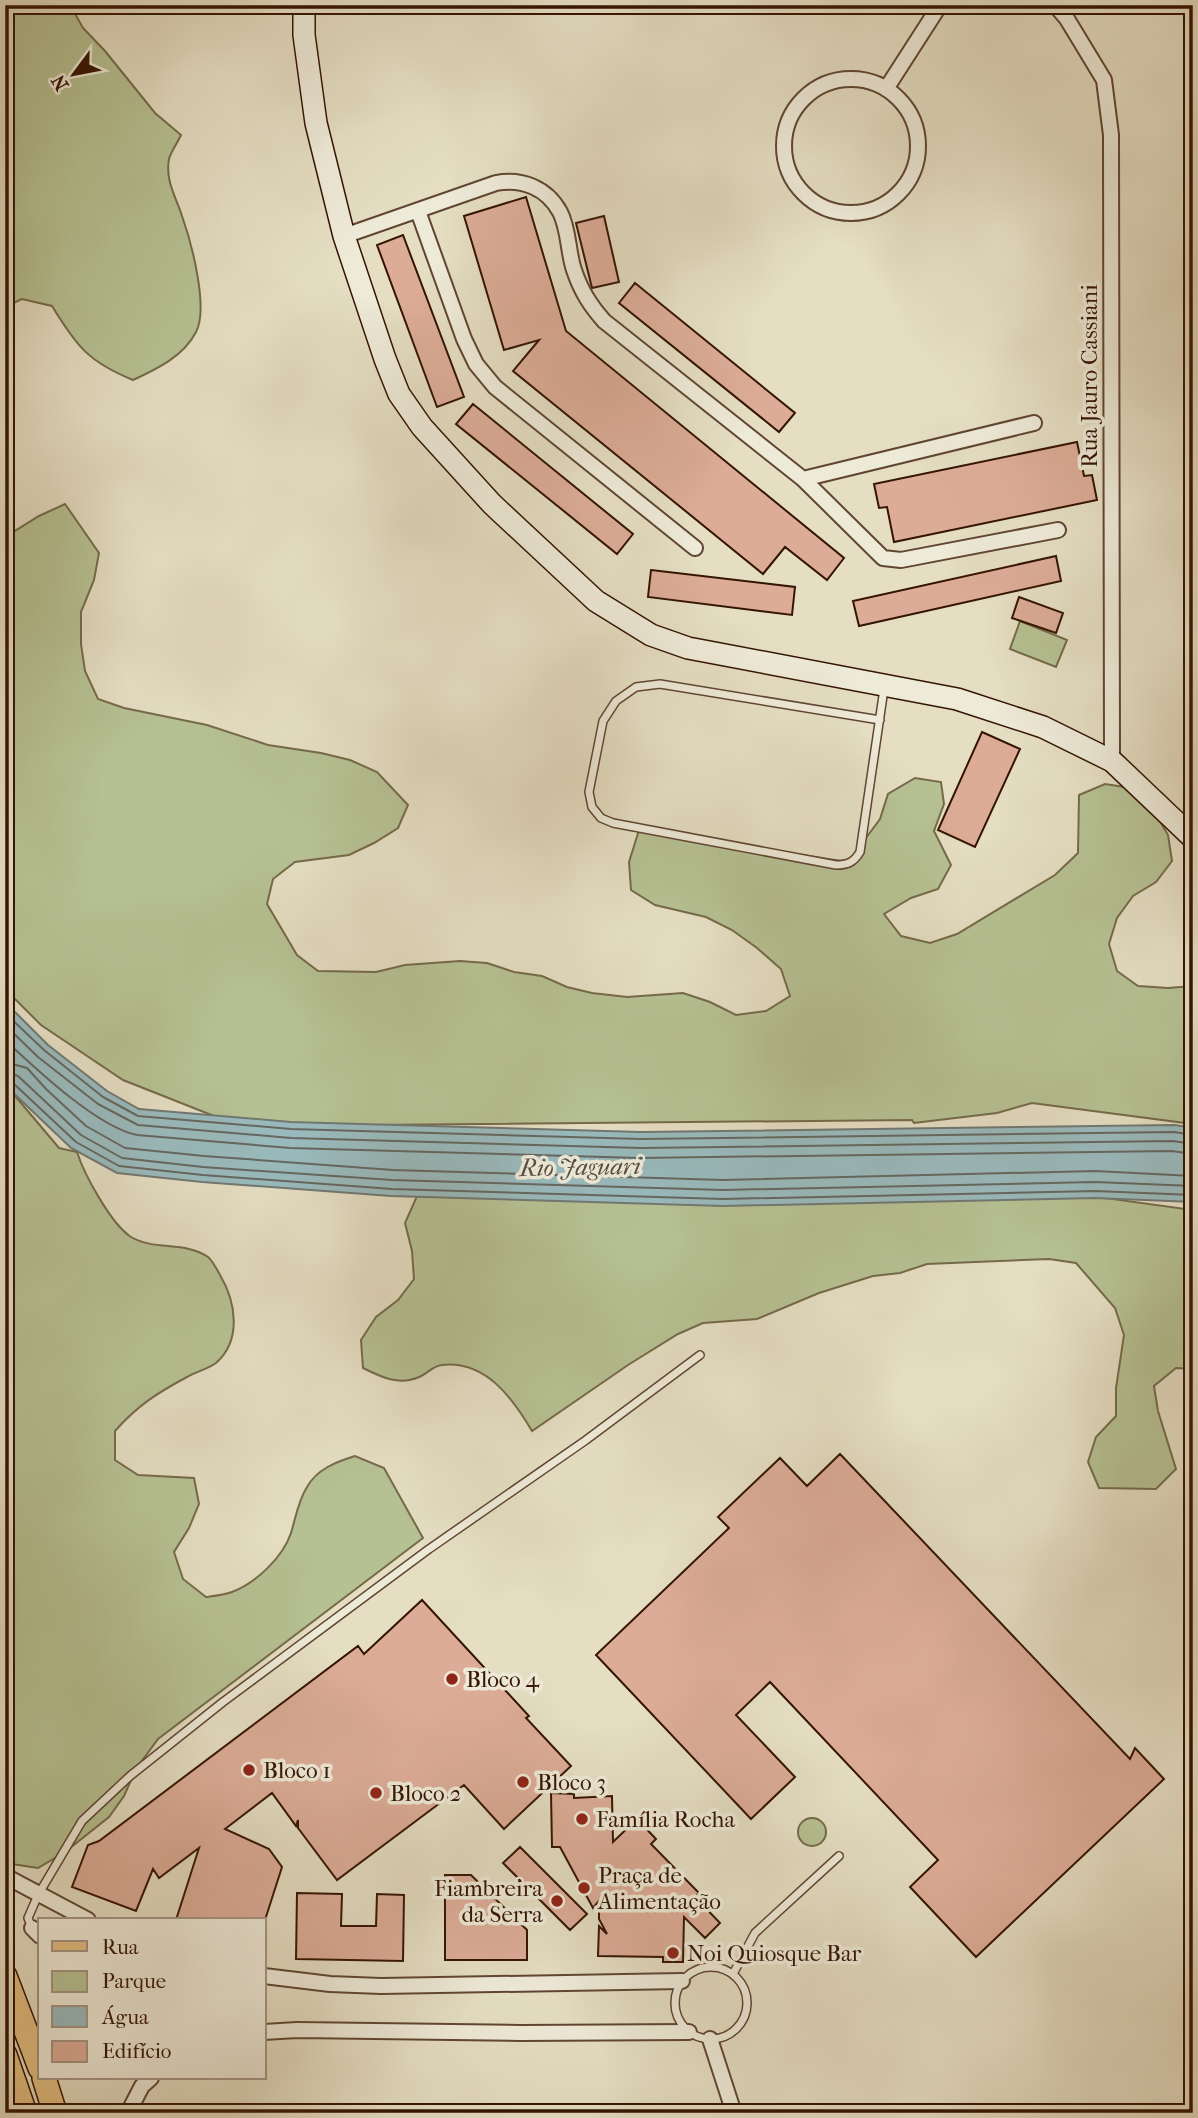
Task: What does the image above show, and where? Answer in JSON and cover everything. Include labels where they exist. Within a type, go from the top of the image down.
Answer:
[{"type":"main road","points":[[5,1976],[38,2063]]},
{"type":"main road","points":[[5,2055],[25,2113]]},
{"type":"main road","points":[[45,2080],[55,2113]]},
{"type":"street","points":[[304,5],[304,35],[316,123],[344,236],[389,371],[399,394],[422,428],[492,504],[596,601],[651,635],[688,648],[957,699],[1043,727],[1112,761],[1193,838]]},
{"type":"street","points":[[886,89],[940,5]]},
{"type":"street","name":"Rua Jauro Cassiani","points":[[1055,5],[1067,19],[1104,80],[1111,135],[1112,761]]},
{"type":"street","points":[[848,79],[868,81],[886,89],[903,103],[914,123],[919,145],[916,167],[905,187],[890,202],[869,212],[847,214],[825,209],[806,197],[794,181],[786,163],[784,143],[788,123],[797,106],[811,92],[829,83],[848,79]]},
{"type":"street","points":[[344,236],[503,181],[527,182],[546,195],[561,213],[573,269],[585,300],[604,321],[803,480],[883,558],[901,560],[1058,530]]},
{"type":"street","points":[[418,211],[464,339],[482,372],[495,387],[695,548]]},
{"type":"street","points":[[803,480],[1034,424]]},
{"type":"street","points":[[5,1877],[84,1918]]},
{"type":"street","points":[[266,1976],[319,1983],[381,1986],[682,1981]]},
{"type":"street","points":[[266,2023],[298,2030]]},
{"type":"street","points":[[266,2032],[689,2032]]},
{"type":"street","points":[[710,2039],[734,2113]]},
{"type":"street","points":[[128,2113],[142,2086],[150,2080]]},
{"type":"lane","points":[[880,720],[660,684],[636,687],[616,701],[603,721],[589,792],[592,807],[601,818],[613,823],[836,866],[846,865],[856,860],[860,852],[880,720],[885,685]]},
{"type":"lane","points":[[36,1932],[28,1918],[38,1895],[82,1821],[130,1776],[223,1702],[429,1549],[586,1440],[700,1354]]},
{"type":"lane","points":[[733,1974],[755,1933],[839,1856]]},
{"type":"lane","points":[[701,1968],[723,1968],[733,1974],[746,1992],[748,2004],[740,2025],[722,2038],[699,2037],[689,2032],[676,2013],[677,1991],[682,1981],[701,1968]]},
{"type":"green space","points":[[5,5],[70,5],[83,28],[155,113],[181,135],[169,159],[168,175],[194,257],[200,291],[200,321],[191,341],[177,355],[133,380],[105,367],[85,352],[52,306],[22,299],[5,307]]},
{"type":"green space","points":[[65,504],[99,553],[94,580],[81,612],[81,644],[85,671],[98,699],[124,708],[207,725],[268,745],[350,760],[377,772],[408,805],[398,828],[374,843],[349,855],[295,862],[273,879],[267,904],[297,955],[318,971],[376,972],[405,965],[460,961],[487,963],[514,972],[542,976],[567,987],[592,993],[627,997],[683,993],[736,1015],[766,1011],[790,996],[781,969],[732,930],[706,917],[655,905],[631,890],[629,862],[639,830],[848,862],[880,819],[888,794],[915,778],[941,782],[944,804],[934,831],[951,865],[938,889],[911,898],[884,914],[901,936],[930,943],[957,934],[1055,875],[1078,853],[1079,795],[1105,784],[1131,788],[1154,811],[1168,835],[1172,861],[1156,882],[1133,896],[1117,918],[1109,944],[1117,971],[1138,986],[1193,986],[1193,1124],[1032,1103],[997,1113],[914,1123],[912,1120],[260,1126],[224,1120],[123,1080],[41,1025],[5,989],[5,528],[13,532]]},
{"type":"green space","points":[[1020,621],[1067,640],[1056,667],[1010,649]]},
{"type":"green space","points":[[5,1084],[59,1148],[77,1152],[99,1198],[123,1231],[140,1241],[190,1249],[208,1257],[230,1297],[233,1332],[224,1354],[213,1365],[190,1375],[148,1401],[115,1431],[115,1460],[138,1475],[194,1478],[199,1504],[189,1528],[174,1552],[183,1579],[206,1597],[229,1593],[250,1582],[268,1568],[282,1551],[291,1533],[301,1498],[316,1475],[355,1456],[384,1468],[423,1538],[158,1739],[136,1769],[124,1796],[109,1817],[65,1852],[38,1868],[5,1861]]},
{"type":"green space","points":[[973,1180],[1193,1210],[1193,1369],[1176,1368],[1154,1386],[1158,1411],[1176,1469],[1156,1489],[1099,1488],[1088,1462],[1096,1437],[1116,1416],[1116,1388],[1124,1335],[1115,1308],[1076,1263],[1049,1259],[927,1264],[900,1273],[873,1276],[819,1293],[757,1319],[703,1323],[678,1334],[628,1365],[532,1431],[507,1395],[485,1375],[472,1369],[458,1365],[439,1365],[419,1377],[404,1381],[383,1377],[363,1368],[361,1340],[376,1317],[398,1300],[414,1279],[412,1251],[405,1223],[417,1196]]},
{"type":"green space","points":[[812,1818],[822,1822],[826,1832],[822,1842],[812,1846],[802,1842],[798,1832],[802,1822]]},
{"type":"water","points":[[5,243],[11,325],[5,338]]},
{"type":"water","name":"Rio Jaguari","points":[[5,1002],[48,1045],[107,1091],[139,1109],[291,1122],[641,1132],[1175,1125],[1193,1128],[1193,1202],[1095,1198],[723,1206],[391,1196],[117,1173],[71,1148],[5,1085]]},
{"type":"building","points":[[526,197],[566,331],[844,558],[827,580],[785,547],[763,574],[513,371],[539,340],[504,350],[464,216]]},
{"type":"building","points":[[604,216],[619,282],[592,288],[576,223]]},
{"type":"building","points":[[403,235],[464,397],[437,407],[377,245]]},
{"type":"building","points":[[635,283],[795,413],[779,432],[619,303]]},
{"type":"building","points":[[473,404],[633,534],[617,554],[456,424]]},
{"type":"building","points":[[1077,442],[1084,476],[1092,475],[1097,500],[894,542],[887,507],[879,508],[874,484]]},
{"type":"building","points":[[1056,556],[1061,581],[859,626],[853,601]]},
{"type":"building","points":[[651,570],[795,587],[792,615],[648,597]]},
{"type":"building","points":[[1019,597],[1063,613],[1056,633],[1012,618]]},
{"type":"building","points":[[982,732],[1020,749],[975,847],[938,830]]},
{"type":"building","points":[[840,1454],[1130,1759],[1135,1748],[1164,1779],[976,1957],[910,1887],[938,1860],[770,1682],[736,1715],[795,1777],[751,1819],[596,1655],[729,1528],[718,1517],[780,1458],[807,1486]]},
{"type":"building","points":[[422,1600],[529,1716],[526,1718],[571,1766],[504,1829],[464,1785],[337,1880],[298,1828],[298,1820],[296,1826],[272,1793],[225,1829],[269,1849],[282,1867],[266,1918],[177,1918],[199,1848],[159,1878],[153,1869],[136,1911],[72,1887],[88,1845],[99,1841],[358,1646],[364,1654]]},
{"type":"building","points":[[551,1793],[574,1794],[574,1798],[612,1796],[613,1842],[637,1819],[656,1839],[651,1844],[699,1893],[695,1897],[720,1923],[705,1938],[684,1917],[683,1962],[663,1962],[663,1957],[598,1956],[599,1926],[607,1934],[599,1919],[599,1901],[593,1908],[560,1847],[552,1847]]},
{"type":"building","points":[[520,1847],[587,1914],[570,1930],[503,1863]]},
{"type":"building","points":[[445,1875],[471,1875],[527,1930],[527,1960],[445,1960]]},
{"type":"building","points":[[297,1893],[342,1894],[341,1926],[376,1926],[377,1894],[404,1895],[403,1961],[296,1959]]},
{"type":"place","name":"Bloco 4","points":[[452,1679]]},
{"type":"place","name":"Bloco 1","points":[[249,1770]]},
{"type":"place","name":"Bloco 3","points":[[523,1782]]},
{"type":"place","name":"Bloco 2","points":[[376,1793]]},
{"type":"place","name":"Família Rocha","points":[[582,1819]]},
{"type":"place","name":"Praça de Alimentação","points":[[584,1888]]},
{"type":"place","name":"Fiambreira da Serra","points":[[557,1901]]},
{"type":"place","name":"Noi Quiosque Bar","points":[[673,1953]]}]
